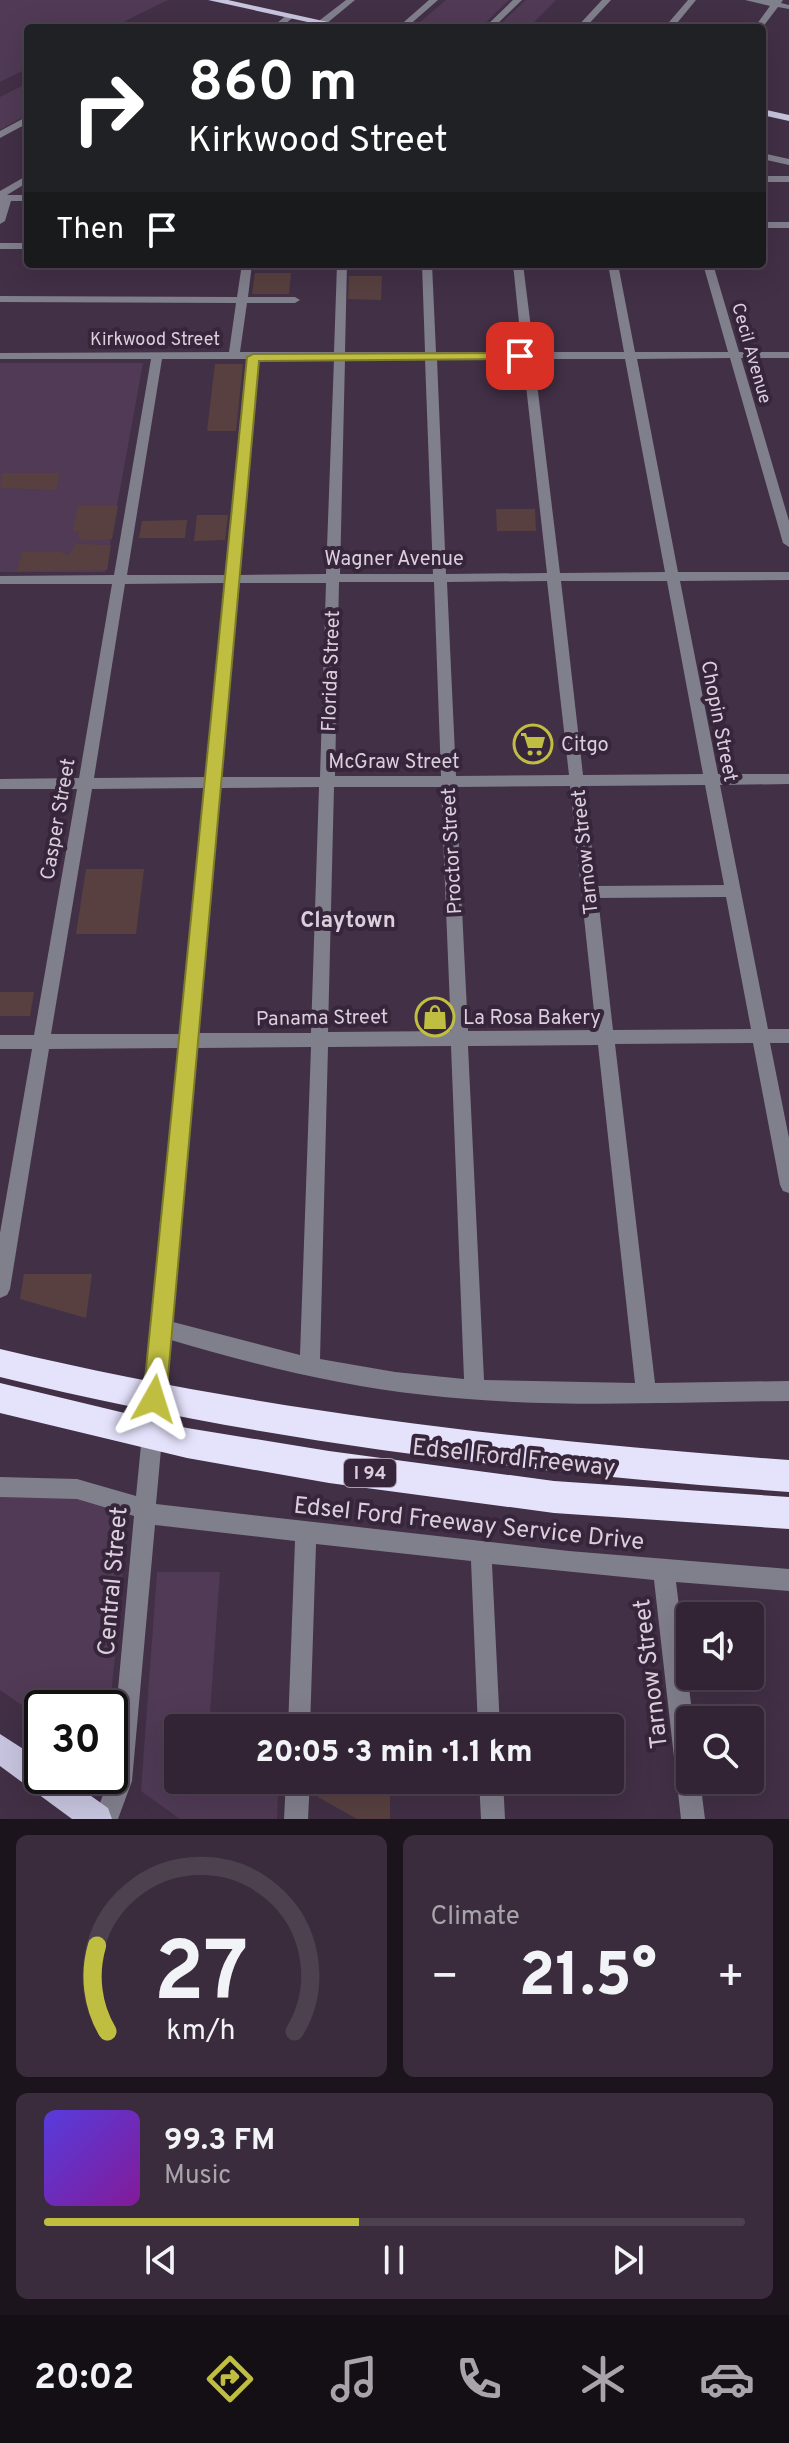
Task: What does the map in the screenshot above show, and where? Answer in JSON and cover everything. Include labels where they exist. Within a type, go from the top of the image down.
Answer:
[{"type":"highway","name":"Edsel Ford Freeway","points":[[0,1363],[184,1405],[352,1434],[589,1462],[789,1476]]},
{"type":"highway","name":"Edsel Ford Freeway","points":[[0,1398],[187,1443],[344,1469],[554,1497],[789,1513]]},
{"type":"main road","points":[[213,0],[332,24]]},
{"type":"main road","points":[[766,113],[788,116]]},
{"type":"main road","points":[[0,1748],[97,1819]]},
{"type":"street","points":[[323,22],[351,0]]},
{"type":"street","points":[[406,24],[434,0]]},
{"type":"street","points":[[492,24],[518,0]]},
{"type":"street","points":[[584,24],[607,0]]},
{"type":"street","points":[[671,24],[692,0]]},
{"type":"street","points":[[749,0],[777,2],[789,7]]},
{"type":"street","points":[[761,24],[777,2]]},
{"type":"street","points":[[280,24],[291,16]]},
{"type":"street","points":[[0,135],[24,121]]},
{"type":"street","points":[[766,157],[789,162]]},
{"type":"street","points":[[766,179],[789,179]]},
{"type":"street","points":[[0,221],[2,197],[24,181]]},
{"type":"street","points":[[2,197],[24,198]]},
{"type":"street","points":[[766,225],[789,225]]},
{"type":"street","points":[[0,246],[24,246]]},
{"type":"street","points":[[234,357],[246,268]]},
{"type":"street","name":"Florida Street","points":[[310,1367],[342,268]]},
{"type":"street","name":"Proctor Street","points":[[427,268],[474,1389]]},
{"type":"street","name":"Tarnow Street","points":[[518,268],[646,1392]]},
{"type":"street","name":"Chopin Street","points":[[614,268],[789,1185]]},
{"type":"street","name":"Cecil Avenue","points":[[709,268],[789,543]]},
{"type":"street","points":[[0,299],[295,300]]},
{"type":"street","name":"Kirkwood Street","points":[[0,356],[789,355]]},
{"type":"street","name":"Casper Street","points":[[0,1289],[157,357]]},
{"type":"street","name":"Central Street","points":[[106,1819],[120,1781],[253,357]]},
{"type":"street","name":"Wagner Avenue","points":[[0,580],[789,576]]},
{"type":"street","name":"McGraw Street","points":[[0,784],[789,779]]},
{"type":"street","points":[[588,892],[732,891]]},
{"type":"street","name":"Panama Street","points":[[0,1042],[789,1036]]},
{"type":"street","points":[[161,1335],[390,1382],[474,1389],[789,1391]]},
{"type":"street","name":"Edsel Ford Freeway Service Drive","points":[[0,1487],[77,1489],[306,1532],[664,1570],[789,1580]]},
{"type":"street","points":[[300,1714],[306,1532]]},
{"type":"street","points":[[481,1551],[488,1714]]},
{"type":"street","name":"Tarnow Street","points":[[664,1570],[693,1819]]},
{"type":"street","points":[[296,1819],[297,1794]]},
{"type":"street","points":[[492,1794],[493,1819]]},
{"type":"shaded area","points":[[0,0],[168,0],[119,24],[24,24],[24,70],[0,82]]},
{"type":"shaded area","points":[[446,0],[509,0],[484,24],[418,24]]},
{"type":"shaded area","points":[[526,0],[556,0],[532,24],[500,24]]},
{"type":"shaded area","points":[[24,85],[24,116],[0,130],[0,97]]},
{"type":"shaded area","points":[[255,273],[291,273],[289,294],[252,294]]},
{"type":"shaded area","points":[[349,276],[382,276],[381,300],[348,299]]},
{"type":"shaded area","points":[[0,363],[143,363],[105,572],[0,572]]},
{"type":"shaded area","points":[[215,364],[243,364],[236,431],[207,431]]},
{"type":"shaded area","points":[[2,473],[60,473],[56,490],[0,488]]},
{"type":"shaded area","points":[[78,506],[118,506],[112,539],[82,541],[78,537],[79,531],[73,531]]},
{"type":"shaded area","points":[[496,509],[535,509],[536,531],[497,531]]},
{"type":"shaded area","points":[[197,515],[228,515],[225,540],[194,541]]},
{"type":"shaded area","points":[[187,520],[185,538],[139,538],[142,521]]},
{"type":"shaded area","points":[[76,544],[111,545],[107,570],[17,571],[22,552],[61,552],[68,556]]},
{"type":"shaded area","points":[[86,869],[144,869],[136,934],[76,934]]},
{"type":"shaded area","points":[[0,992],[34,992],[30,1016],[0,1016]]},
{"type":"shaded area","points":[[24,1274],[92,1274],[86,1318],[20,1299]]},
{"type":"shaded area","points":[[71,1492],[128,1514],[112,1690],[24,1690],[24,1707],[0,1690],[0,1495]]},
{"type":"shaded area","points":[[157,1572],[220,1572],[210,1714],[164,1714],[164,1794],[278,1794],[277,1819],[180,1819],[141,1791]]},
{"type":"shaded area","points":[[318,1794],[390,1794],[390,1819],[357,1819],[318,1797]]},
{"type":"place","name":"Citgo","points":[[533,744]]},
{"type":"place","name":"La Rosa Bakery","points":[[435,1017]]},
{"type":"district","name":"Claytown","points":[[348,919]]},
{"type":"route","points":[[154,1399],[253,357],[520,356]]}]
